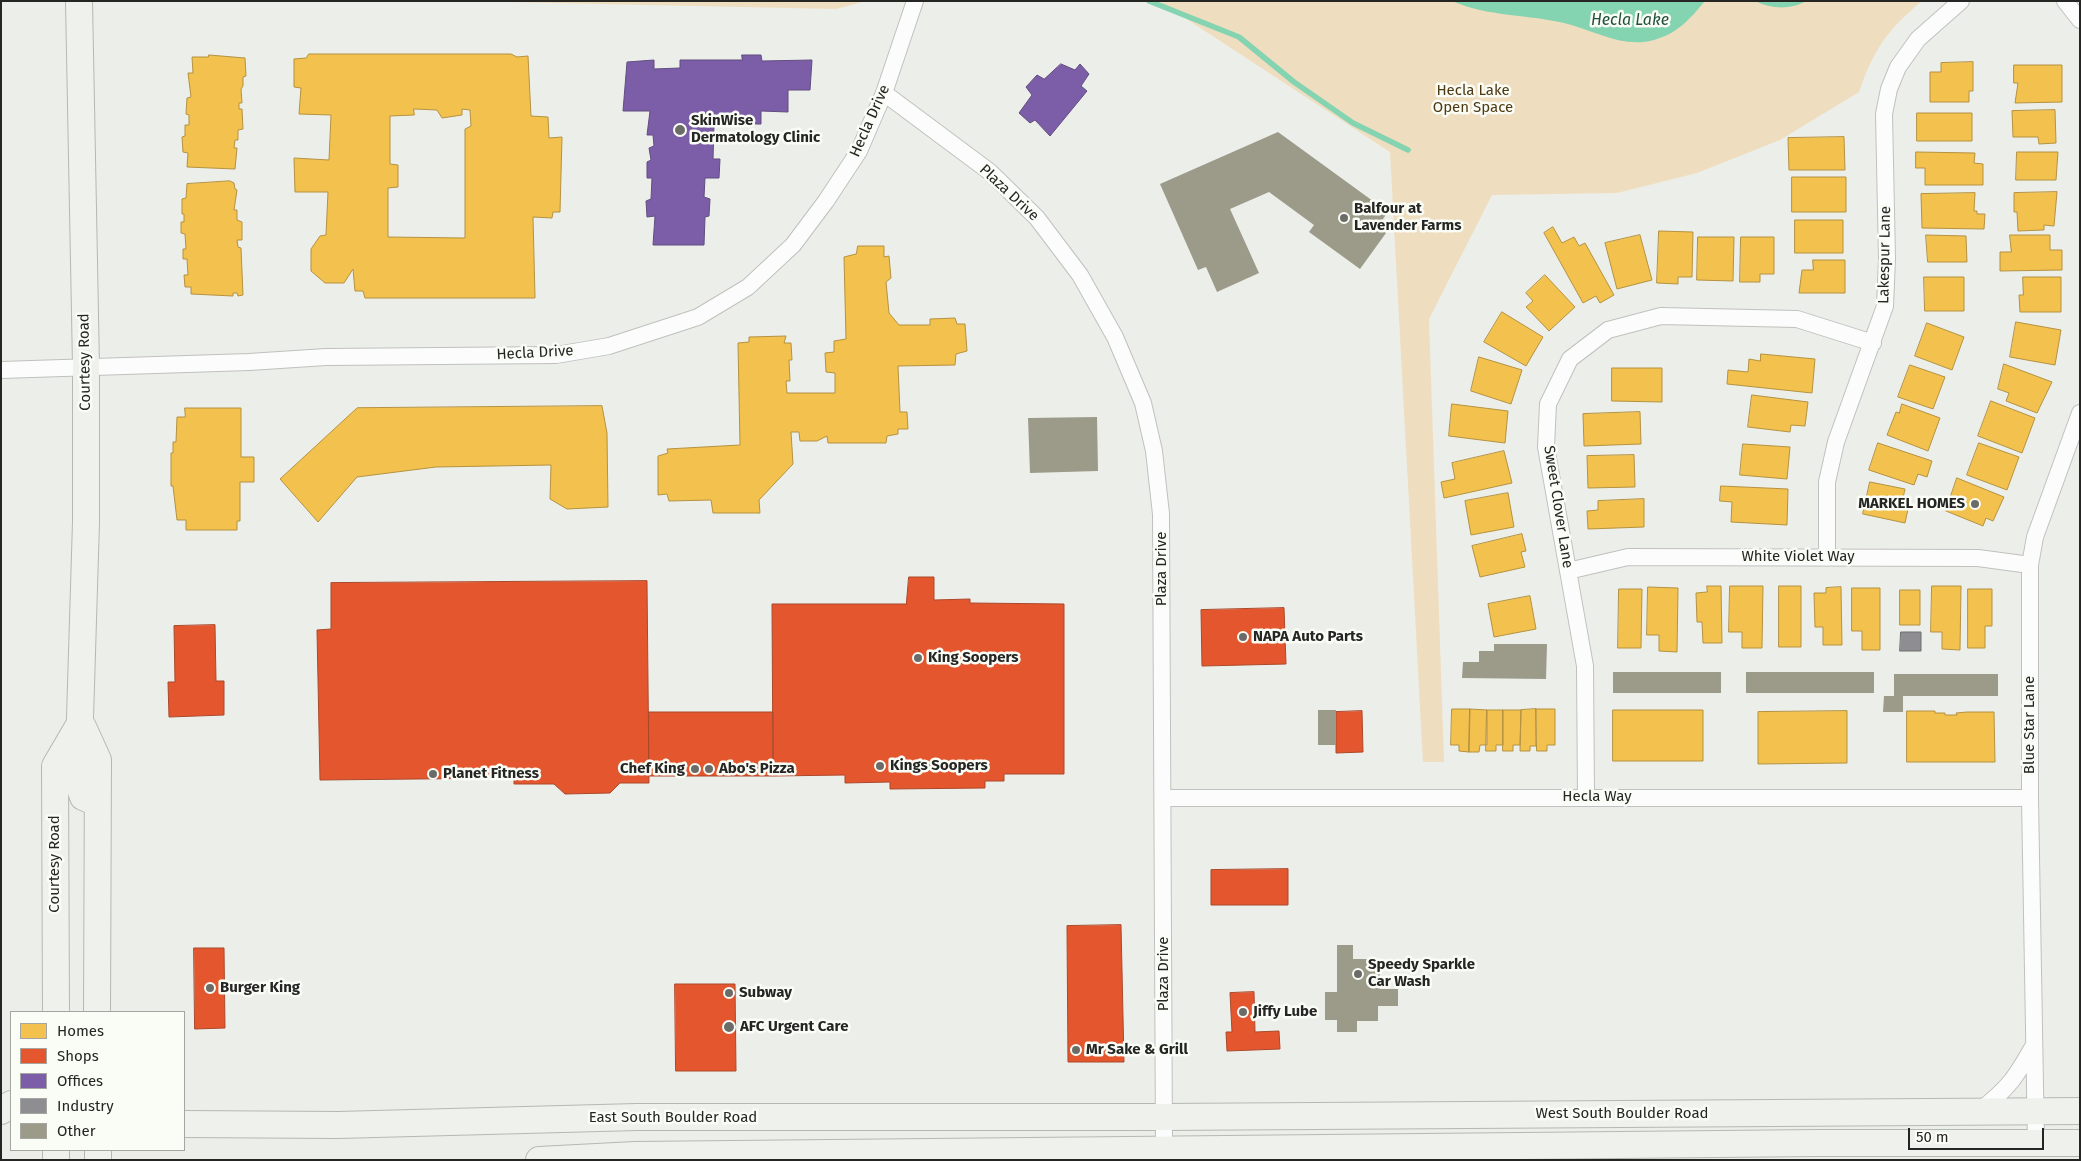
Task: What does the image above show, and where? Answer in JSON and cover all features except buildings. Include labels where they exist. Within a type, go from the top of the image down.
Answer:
[{"type":"main road","name":"Courtesy Road","points":[[56,1011],[55,766],[81,722],[86,522],[86,366],[79,1]]},
{"type":"main road","points":[[81,722],[78,783],[83,797],[97,803],[97,1011]]},
{"type":"main road","name":"West South Boulder Road","points":[[1163,1117],[2080,1111]]},
{"type":"main road","name":"East South Boulder Road","points":[[185,1124],[338,1125],[637,1117],[1163,1117]]},
{"type":"main road","name":"West South Boulder Road","points":[[1164,1150],[1808,1143],[2080,1143]]},
{"type":"main road","points":[[539,1160],[635,1155],[1164,1150]]},
{"type":"street","name":"Hecla Drive","points":[[1,370],[249,362],[326,357],[556,355],[609,346],[698,317],[748,287],[793,245],[826,201],[859,151],[884,93],[915,1]]},
{"type":"street","name":"Lakespur Lane","points":[[1827,558],[1827,482],[1836,442],[1885,306],[1887,259],[1884,114],[1889,89],[1898,67],[1918,39],[1961,1]]},
{"type":"street","points":[[2065,1],[2080,20]]},
{"type":"street","name":"Plaza Drive","points":[[884,93],[990,172],[1037,218],[1080,275],[1098,306],[1115,338],[1143,404],[1154,450],[1162,514],[1164,1150]]},
{"type":"street","name":"Sweet Clover Lane","points":[[1586,797],[1585,666],[1546,447],[1548,404],[1570,359],[1608,330],[1661,316],[1796,319],[1873,343]]},
{"type":"street","name":"Blue Star Lane","points":[[2036,1144],[2030,798],[2030,565],[2035,537],[2080,413]]},
{"type":"street","name":"White Violet Way","points":[[1568,571],[1628,557],[1978,558],[2030,565]]},
{"type":"street","name":"Hecla Way","points":[[1164,798],[2030,798]]},
{"type":"street","points":[[1977,1112],[1999,1095],[2015,1079],[2034,1045]]},
{"type":"green space","points":[[460,1],[866,1],[836,9]]},
{"type":"green space","name":"Hecla Lake Open Space","points":[[1159,1],[1922,1],[1900,21],[1883,41],[1870,64],[1859,92],[1780,140],[1697,173],[1617,193],[1492,195],[1429,319],[1444,762],[1423,762],[1390,152]]},
{"type":"water","name":"Hecla Lake","points":[[1452,1],[1705,1],[1688,20],[1670,34],[1654,40],[1631,42],[1609,38],[1564,23],[1494,13]]},
{"type":"water","points":[[1755,1],[1806,1],[1794,6],[1774,7]]},
{"type":"waterway","points":[[1149,1],[1239,37],[1294,82],[1353,123],[1408,150]]},
{"type":"place","name":"SkinWise Dermatology Clinic","points":[[680,130]]},
{"type":"place","name":"Balfour at Lavender Farms","points":[[1344,218]]},
{"type":"place","name":"MARKEL HOMES","points":[[1975,504]]},
{"type":"place","name":"NAPA Auto Parts","points":[[1243,637]]},
{"type":"place","name":"King Soopers","points":[[918,658]]},
{"type":"place","name":"Kings Soopers","points":[[880,766]]},
{"type":"place","name":"Chef King","points":[[695,769]]},
{"type":"place","name":"Abo's Pizza","points":[[709,769]]},
{"type":"place","name":"Planet Fitness","points":[[433,774]]},
{"type":"place","name":"Speedy Sparkle Car Wash","points":[[1358,974]]},
{"type":"place","name":"Burger King","points":[[210,988]]},
{"type":"place","name":"Subway","points":[[729,993]]},
{"type":"place","name":"Jiffy Lube","points":[[1243,1012]]},
{"type":"place","name":"AFC Urgent Care","points":[[729,1027]]},
{"type":"place","name":"Mr Sake & Grill","points":[[1076,1050]]}]
